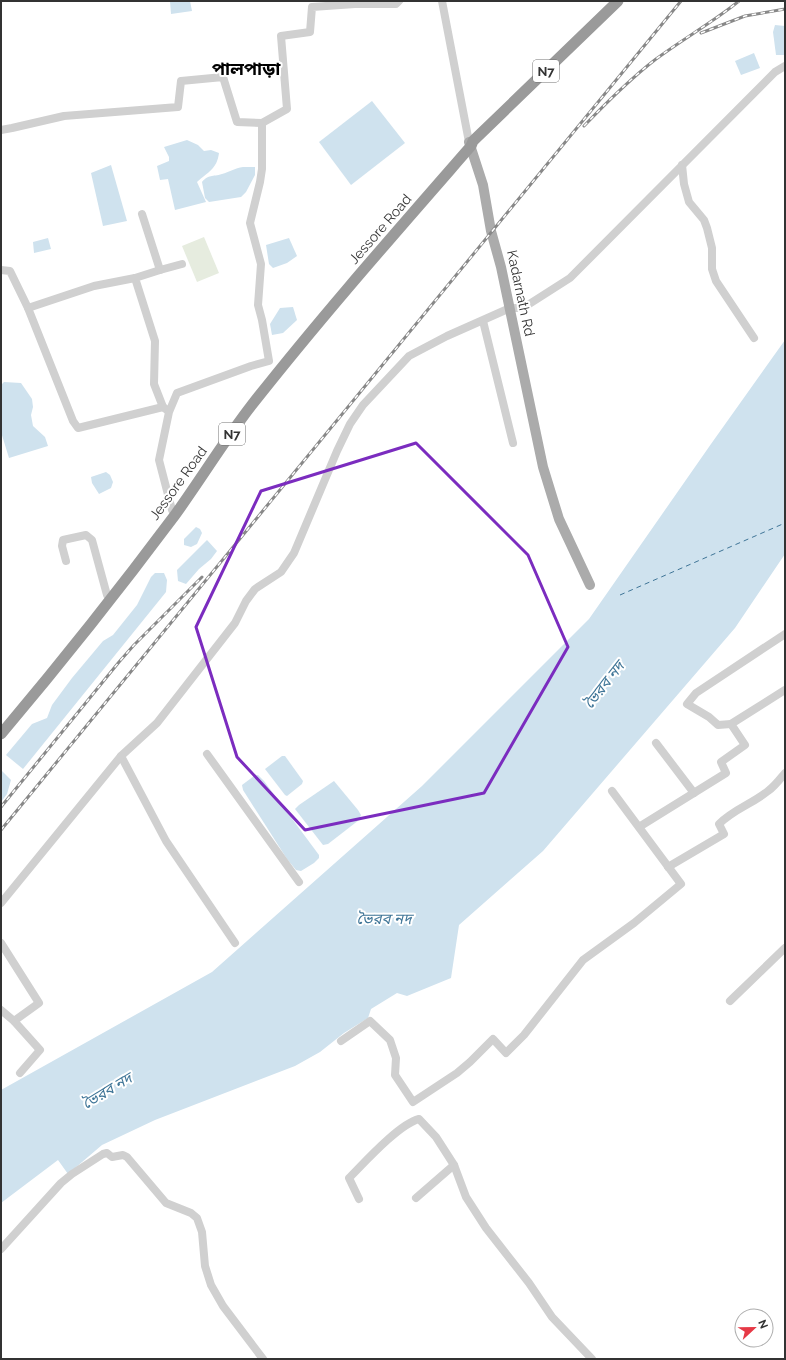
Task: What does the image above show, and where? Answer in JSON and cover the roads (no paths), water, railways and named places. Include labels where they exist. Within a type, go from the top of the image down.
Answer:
[{"type":"highway","name":"Jessore Road","points":[[1,727],[107,595],[172,510],[248,402],[450,161],[471,143],[618,1]]},
{"type":"highway","name":"Jessore Road","points":[[1,734],[43,684],[146,554],[176,514],[250,408],[331,308],[471,143]]},
{"type":"main road","name":"Kadarnath Rd","points":[[471,143],[483,185],[491,231],[501,266],[542,467],[559,519],[590,585]]},
{"type":"street","points":[[1,130],[64,116],[178,107],[181,81],[223,77],[236,122],[262,123],[287,109],[281,36],[310,32],[312,7],[355,4],[396,4],[399,1]]},
{"type":"street","name":"Kadarnath Rd","points":[[442,1],[471,143]]},
{"type":"street","points":[[1,903],[121,756],[157,723],[235,624],[246,601],[255,589],[281,572],[294,553],[350,424],[363,405],[409,356],[447,336],[510,308],[523,308],[570,278],[775,72],[785,66]]},
{"type":"street","points":[[172,510],[159,460],[166,410],[177,393],[268,361],[262,320],[258,305],[261,264],[250,223],[262,169],[262,123]]},
{"type":"street","points":[[682,165],[684,184],[689,202],[704,220],[707,228],[712,248],[712,269],[716,281],[754,338]]},
{"type":"street","points":[[142,214],[160,270]]},
{"type":"street","points":[[28,308],[94,286],[136,278],[182,264]]},
{"type":"street","points":[[1,270],[10,271],[28,308],[73,421],[78,428],[166,410]]},
{"type":"street","points":[[136,278],[155,341],[154,384],[166,410]]},
{"type":"street","points":[[483,320],[513,443]]},
{"type":"street","points":[[66,560],[62,546],[63,540],[86,535],[92,540],[107,595]]},
{"type":"street","points":[[785,634],[696,693],[687,704],[709,717],[718,725],[731,724],[785,690]]},
{"type":"street","points":[[639,827],[726,773],[722,762],[745,745],[731,724]]},
{"type":"street","points":[[656,743],[694,793]]},
{"type":"street","points":[[207,754],[299,882]]},
{"type":"street","points":[[121,756],[166,841],[234,943]]},
{"type":"street","points":[[668,867],[724,834],[719,824],[735,811],[767,792],[776,785],[785,773]]},
{"type":"street","points":[[341,1041],[370,1021],[390,1040],[396,1058],[396,1075],[413,1102],[457,1073],[493,1039],[506,1053],[524,1035],[583,960],[634,923],[681,884],[612,791]]},
{"type":"street","points":[[1,942],[39,1003],[14,1021]]},
{"type":"street","points":[[730,1001],[785,948]]},
{"type":"street","points":[[1,1010],[14,1021],[40,1050],[20,1073]]},
{"type":"street","points":[[359,1199],[349,1178],[386,1142],[408,1124],[417,1119],[436,1137],[454,1165],[466,1197],[486,1228],[552,1317],[592,1359]]},
{"type":"street","points":[[1,1249],[72,1174],[103,1154],[107,1153],[112,1157],[127,1157],[166,1203],[191,1213],[197,1218],[202,1232],[205,1266],[211,1285],[228,1312],[263,1359]]},
{"type":"street","points":[[416,1198],[454,1165]]},
{"type":"water","points":[[170,1],[190,1],[192,11],[171,14]]},
{"type":"water","points":[[775,25],[785,26],[785,55],[776,55],[773,32]]},
{"type":"water","points":[[754,53],[760,68],[741,75],[735,61]]},
{"type":"water","points":[[372,101],[405,143],[351,185],[319,142]]},
{"type":"water","points":[[187,140],[198,145],[204,151],[211,150],[219,153],[214,167],[197,182],[206,202],[175,210],[168,179],[160,180],[157,166],[169,161],[169,157],[164,147]]},
{"type":"water","points":[[111,165],[127,221],[103,226],[91,173]]},
{"type":"water","points":[[243,167],[255,167],[255,175],[246,192],[241,197],[209,202],[205,198],[202,182],[204,179]]},
{"type":"water","points":[[48,238],[51,249],[34,253],[33,242]]},
{"type":"water","points":[[289,238],[297,256],[287,263],[273,268],[269,264],[266,245]]},
{"type":"water","points":[[293,307],[297,320],[283,333],[272,335],[270,324],[280,308]]},
{"type":"water","name":"ভৈরব নদ","points":[[785,340],[785,554],[735,628],[543,851],[459,925],[451,978],[407,996],[397,993],[371,1009],[368,1018],[344,1033],[320,1052],[295,1066],[155,1120],[102,1145],[68,1174],[58,1160],[1,1203],[1,1090],[212,972],[422,786],[589,619]]},
{"type":"water","points":[[4,382],[21,383],[32,399],[33,407],[31,415],[33,426],[45,437],[48,446],[9,458],[1,432],[1,385]]},
{"type":"water","points":[[106,472],[110,475],[113,482],[111,488],[99,494],[92,483],[91,477]]},
{"type":"water","points":[[196,527],[200,529],[202,533],[197,544],[191,547],[184,545],[184,539]]},
{"type":"water","points":[[207,540],[217,551],[186,584],[178,581],[177,570]]},
{"type":"water","points":[[155,573],[164,573],[167,580],[166,592],[23,769],[6,755],[32,724],[47,718],[52,705],[72,678],[103,641],[113,635],[137,605],[151,577]]},
{"type":"water","points":[[282,756],[285,756],[303,781],[302,784],[287,796],[265,769]]},
{"type":"water","points":[[1,770],[11,780],[7,794],[1,802]]},
{"type":"water","points":[[258,775],[319,855],[319,858],[314,863],[301,871],[296,870],[287,859],[243,790],[242,785],[254,776]]},
{"type":"water","points":[[334,781],[361,815],[359,820],[328,844],[323,845],[295,809]]},
{"type":"railway","points":[[1,830],[681,1]]},
{"type":"railway","points":[[584,126],[619,91],[646,67],[739,1]]},
{"type":"railway","points":[[701,33],[745,16],[785,9]]},
{"type":"railway","points":[[1,807],[119,662],[202,577]]},
{"type":"district","name":"পালপাড়া","points":[[246,68]]}]
